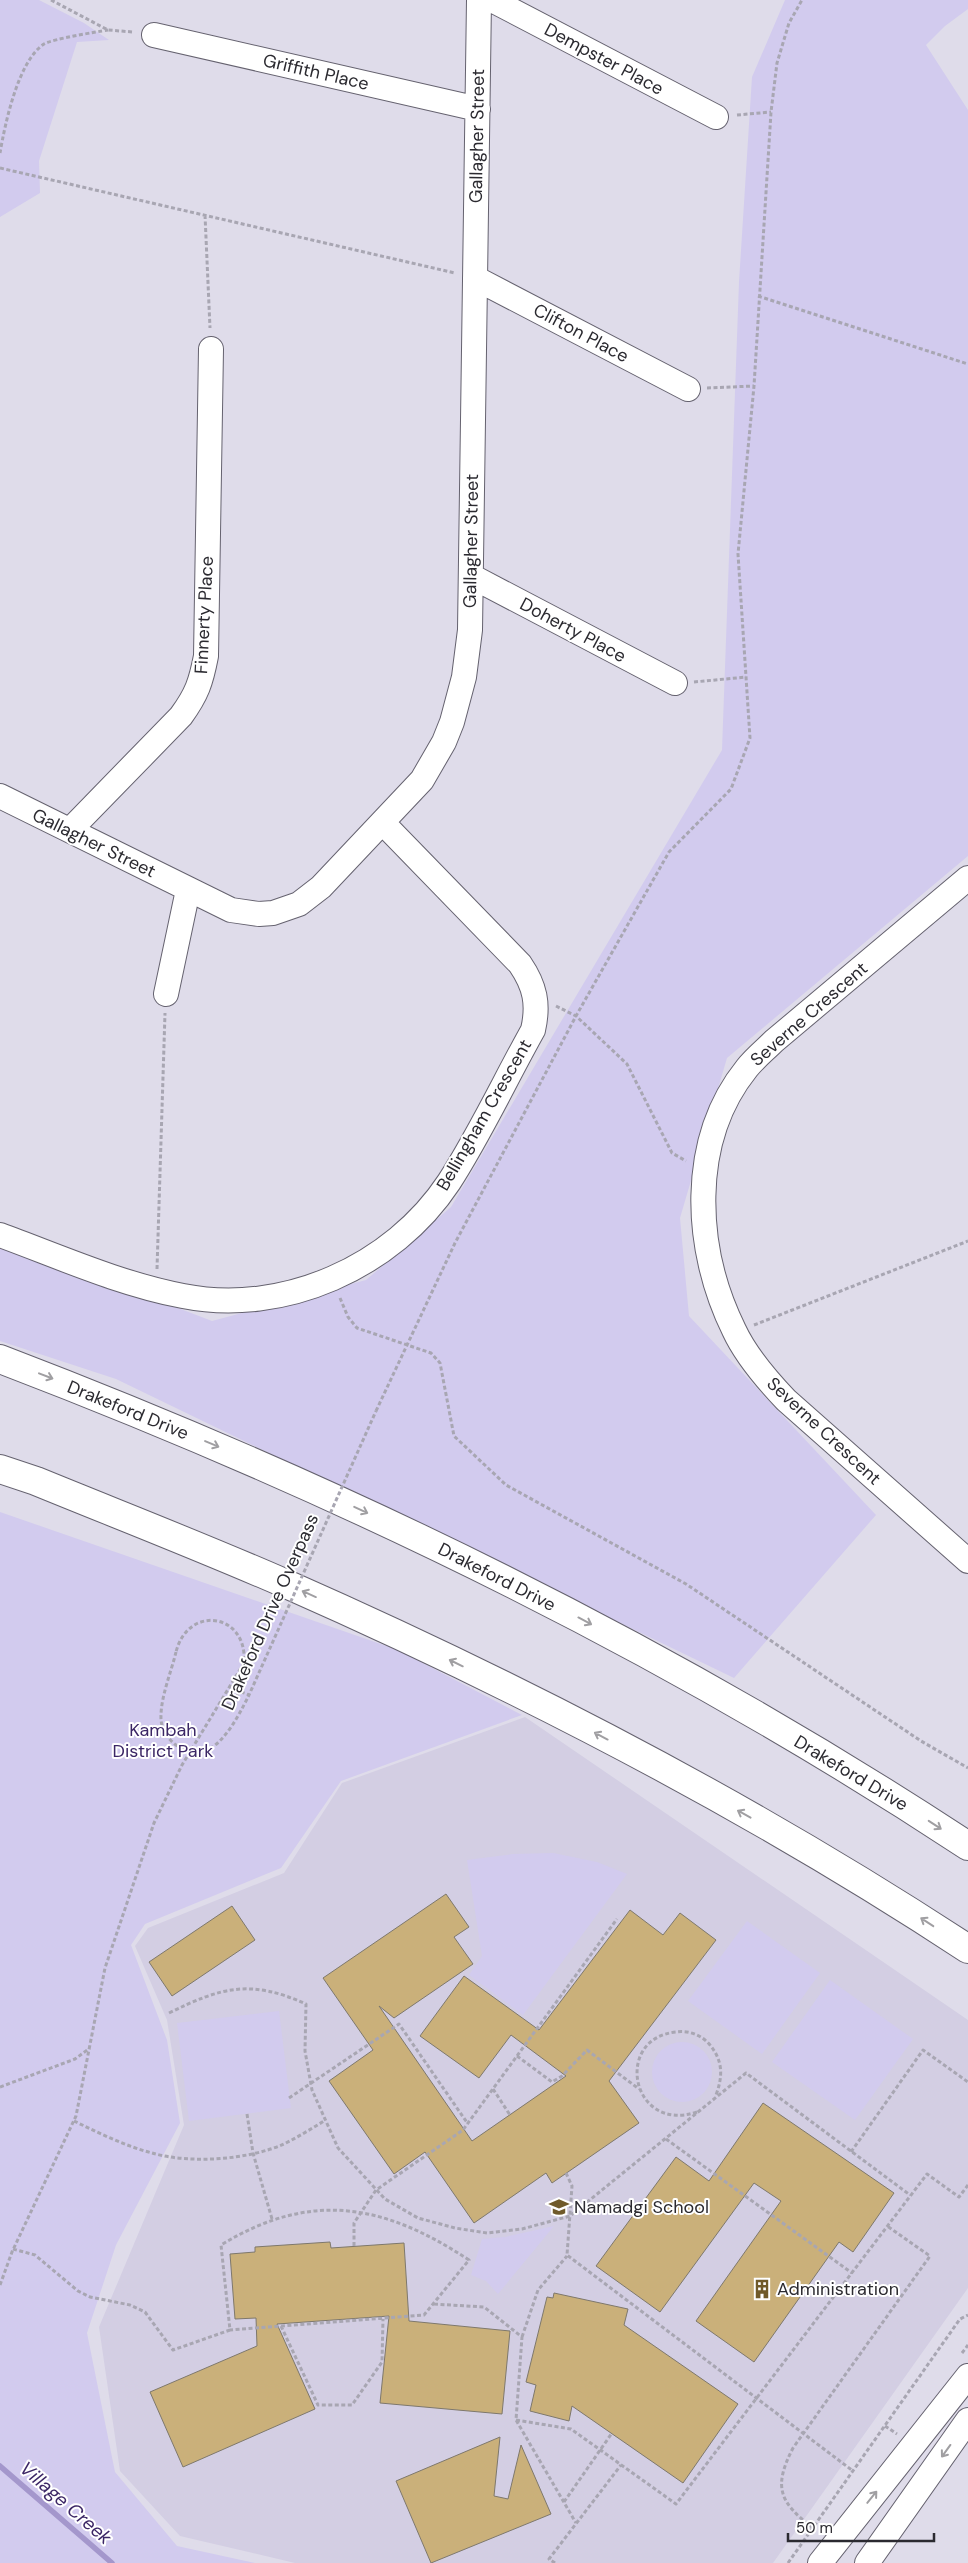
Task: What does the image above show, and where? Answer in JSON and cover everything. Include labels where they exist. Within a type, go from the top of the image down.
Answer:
[{"type":"highway","name":"Drakeford Drive","points":[[0,1359],[97,1396],[277,1472],[469,1562],[585,1621],[716,1692],[902,1803],[968,1846]]},
{"type":"highway","points":[[0,1469],[36,1481],[282,1582],[519,1693],[654,1764],[786,1837],[968,1949]]},
{"type":"street","name":"Gallagher Street","points":[[0,796],[231,910],[259,914],[273,913],[299,904],[321,887],[422,780],[444,742],[452,722],[464,677],[470,630],[479,0]]},
{"type":"street","name":"Dempster Place","points":[[492,0],[716,117]]},
{"type":"street","name":"Griffith Place","points":[[154,35],[478,109]]},
{"type":"street","name":"Clifton Place","points":[[475,278],[688,389]]},
{"type":"street","name":"Finnerty Place","points":[[70,830],[181,716],[196,695],[201,683],[206,656],[211,349]]},
{"type":"street","name":"Doherty Place","points":[[471,576],[675,683]]},
{"type":"street","name":"Bellingham Crescent","points":[[0,1235],[136,1285],[207,1300],[230,1301],[277,1296],[321,1284],[363,1264],[401,1236],[418,1220],[448,1183],[533,1030],[537,1013],[536,996],[530,979],[520,964],[383,823]]},
{"type":"street","name":"Severne Crescent","points":[[968,878],[774,1041],[747,1068],[726,1101],[711,1138],[703,1201],[706,1245],[716,1289],[734,1330],[760,1370],[786,1400],[968,1560]]},
{"type":"street","points":[[166,994],[188,890]]},
{"type":"street","points":[[820,2563],[968,2376]]},
{"type":"street","points":[[867,2563],[968,2420]]},
{"type":"path","points":[[51,0],[108,30]]},
{"type":"path","name":"Drakeford Drive Overpass","points":[[221,1701],[244,1663],[245,1652],[236,1631],[221,1622],[204,1620],[185,1632],[178,1641],[161,1721],[167,1736],[178,1747],[188,1751],[199,1752],[218,1744],[234,1725],[406,1343],[455,1243],[576,1016],[669,852],[731,789],[750,738],[738,554],[754,386],[758,296],[771,112],[778,63],[789,23],[802,0]]},
{"type":"path","points":[[0,153],[7,116],[24,68],[44,44],[108,30],[154,35]]},
{"type":"path","points":[[716,117],[771,112]]},
{"type":"path","points":[[0,168],[475,278]]},
{"type":"path","points":[[205,216],[211,349]]},
{"type":"path","points":[[758,296],[968,364]]},
{"type":"path","points":[[688,389],[754,386]]},
{"type":"path","points":[[675,683],[746,677]]},
{"type":"path","points":[[157,1290],[166,994]]},
{"type":"path","points":[[550,1002],[576,1016],[627,1064],[672,1153],[692,1165]]},
{"type":"path","points":[[734,1330],[758,1323],[968,1241]]},
{"type":"path","points":[[348,1317],[357,1328],[431,1353],[440,1363],[454,1436],[506,1485],[686,1584],[921,1741],[968,1768]]},
{"type":"path","points":[[0,2285],[13,2249],[74,2122],[83,2090],[105,1968],[154,1823],[182,1766],[221,1701],[233,1707],[239,1691],[249,1695]]},
{"type":"path","points":[[354,2246],[354,2223],[376,2190],[464,2130],[617,1919]]},
{"type":"path","points":[[169,2013],[200,1998],[231,1988],[257,1988],[306,2004],[305,2051],[311,2084],[324,2121],[338,2148],[385,2199],[418,2218],[456,2228],[487,2233],[522,2229],[570,2216],[666,2139],[716,2095],[746,2073],[910,2195]]},
{"type":"path","points":[[289,2098],[399,2024],[468,2124]]},
{"type":"path","points":[[699,2111],[685,2116],[671,2116],[658,2111],[646,2102],[639,2089],[636,2076],[638,2061],[644,2048],[668,2032],[682,2031],[696,2035],[708,2043],[717,2054],[721,2068],[721,2082],[716,2095]]},
{"type":"path","points":[[0,2087],[75,2059],[90,2047]]},
{"type":"path","points":[[517,2056],[552,2082],[562,2076],[587,2050],[639,2089]]},
{"type":"path","points":[[851,2152],[923,2050],[968,2082]]},
{"type":"path","points":[[493,2089],[510,2115]]},
{"type":"path","points":[[247,2114],[252,2153],[272,2219]]},
{"type":"path","points":[[74,2122],[113,2140],[153,2154],[190,2159],[239,2157],[283,2144],[324,2121]]},
{"type":"path","points":[[666,2139],[852,2272]]},
{"type":"path","points":[[566,2174],[572,2186],[567,2255],[538,2290],[522,2337],[516,2420],[576,2523]]},
{"type":"path","points":[[516,2420],[571,2429],[676,2504],[927,2174],[959,2197],[968,2185]]},
{"type":"path","points":[[13,2249],[35,2255],[78,2291],[90,2296],[130,2304],[145,2312],[173,2350],[230,2330],[424,2316],[469,2260],[422,2234],[391,2220],[361,2212],[330,2209],[299,2212],[272,2219],[246,2230],[221,2245],[230,2330]]},
{"type":"path","points":[[813,2528],[794,2513],[786,2500],[782,2485],[782,2469],[803,2434],[930,2256],[887,2226]]},
{"type":"path","points":[[567,2255],[853,2471]]},
{"type":"path","points":[[433,2304],[484,2307],[522,2337]]},
{"type":"path","points":[[788,2563],[960,2319],[968,2315]]},
{"type":"path","points":[[281,2326],[318,2405],[352,2405],[382,2362],[383,2319]]},
{"type":"path","points":[[962,2353],[968,2345]]},
{"type":"path","points":[[564,2502],[612,2433]]},
{"type":"path","points":[[555,2563],[549,2558],[621,2465]]},
{"type":"shaded area","name":"Namadgi School","points":[[525,1717],[968,2020],[968,2288],[773,2563],[295,2563],[180,2536],[120,2471],[99,2327],[184,2125],[167,2020],[135,1946],[148,1928],[284,1873],[342,1783]]},
{"type":"green space","points":[[0,0],[39,0],[84,23],[109,40],[77,42],[39,161],[40,193],[0,217]]},
{"type":"green space","points":[[785,0],[968,0],[968,9],[945,26],[926,45],[968,110],[968,856],[727,1058],[680,1218],[689,1316],[876,1515],[734,1678],[116,1379],[0,1341],[0,1240],[212,1321],[366,1280],[451,1207],[722,750],[739,282],[752,77]]},
{"type":"green space","name":"Kambah District Park","points":[[0,1512],[398,1650],[522,1715],[341,1781],[281,1868],[145,1924],[131,1945],[167,2040],[180,2123],[116,2245],[87,2333],[115,2472],[177,2546],[255,2563],[0,2563]]},
{"type":"green space","points":[[553,1853],[597,1862],[627,1874],[523,2015],[469,1975],[482,1956],[467,1860],[513,1854]]},
{"type":"green space","points":[[747,1921],[820,1973],[762,2054],[688,2001]]},
{"type":"green space","points":[[830,1980],[913,2039],[855,2120],[772,2062]]},
{"type":"green space","points":[[279,2011],[291,2108],[189,2121],[177,2023]]},
{"type":"green space","points":[[682,2042],[699,2047],[707,2055],[712,2072],[707,2089],[699,2097],[682,2102],[665,2097],[657,2089],[652,2072],[657,2055],[665,2047]]},
{"type":"green space","points":[[554,2226],[498,2294],[486,2281],[471,2275],[482,2239],[505,2237]]},
{"type":"building","points":[[446,1894],[469,1927],[454,1937],[473,1964],[394,2018],[379,2006],[472,2141],[566,2076],[511,2035],[479,2078],[420,2036],[464,1976],[539,2030],[630,1910],[663,1935],[680,1913],[716,1940],[609,2081],[639,2123],[552,2183],[546,2173],[474,2223],[425,2152],[394,2174],[329,2081],[373,2050],[323,1978]]},
{"type":"building","points":[[232,1906],[255,1940],[172,1996],[149,1962]]},
{"type":"building","points":[[763,2103],[894,2193],[853,2252],[839,2242],[754,2362],[696,2321],[781,2201],[754,2183],[660,2312],[596,2266],[676,2157],[709,2181]]},
{"type":"building","points":[[330,2242],[331,2248],[404,2243],[409,2321],[510,2331],[502,2414],[380,2403],[389,2316],[277,2324],[315,2409],[183,2467],[150,2392],[257,2346],[256,2318],[235,2319],[230,2254],[255,2252],[255,2247]]},
{"type":"building","points":[[554,2293],[628,2309],[624,2325],[738,2404],[683,2483],[572,2406],[569,2421],[530,2411],[536,2385],[526,2382],[547,2297],[553,2298]]},
{"type":"building","points":[[500,2437],[494,2496],[508,2499],[521,2445],[551,2514],[431,2563],[396,2481]]},
{"type":"waterway","name":"Village Creek","points":[[0,2466],[112,2563]]},
{"type":"place","name":"Namadgi School","points":[[559,2207]]},
{"type":"place","name":"Administration","points":[[762,2289]]}]
